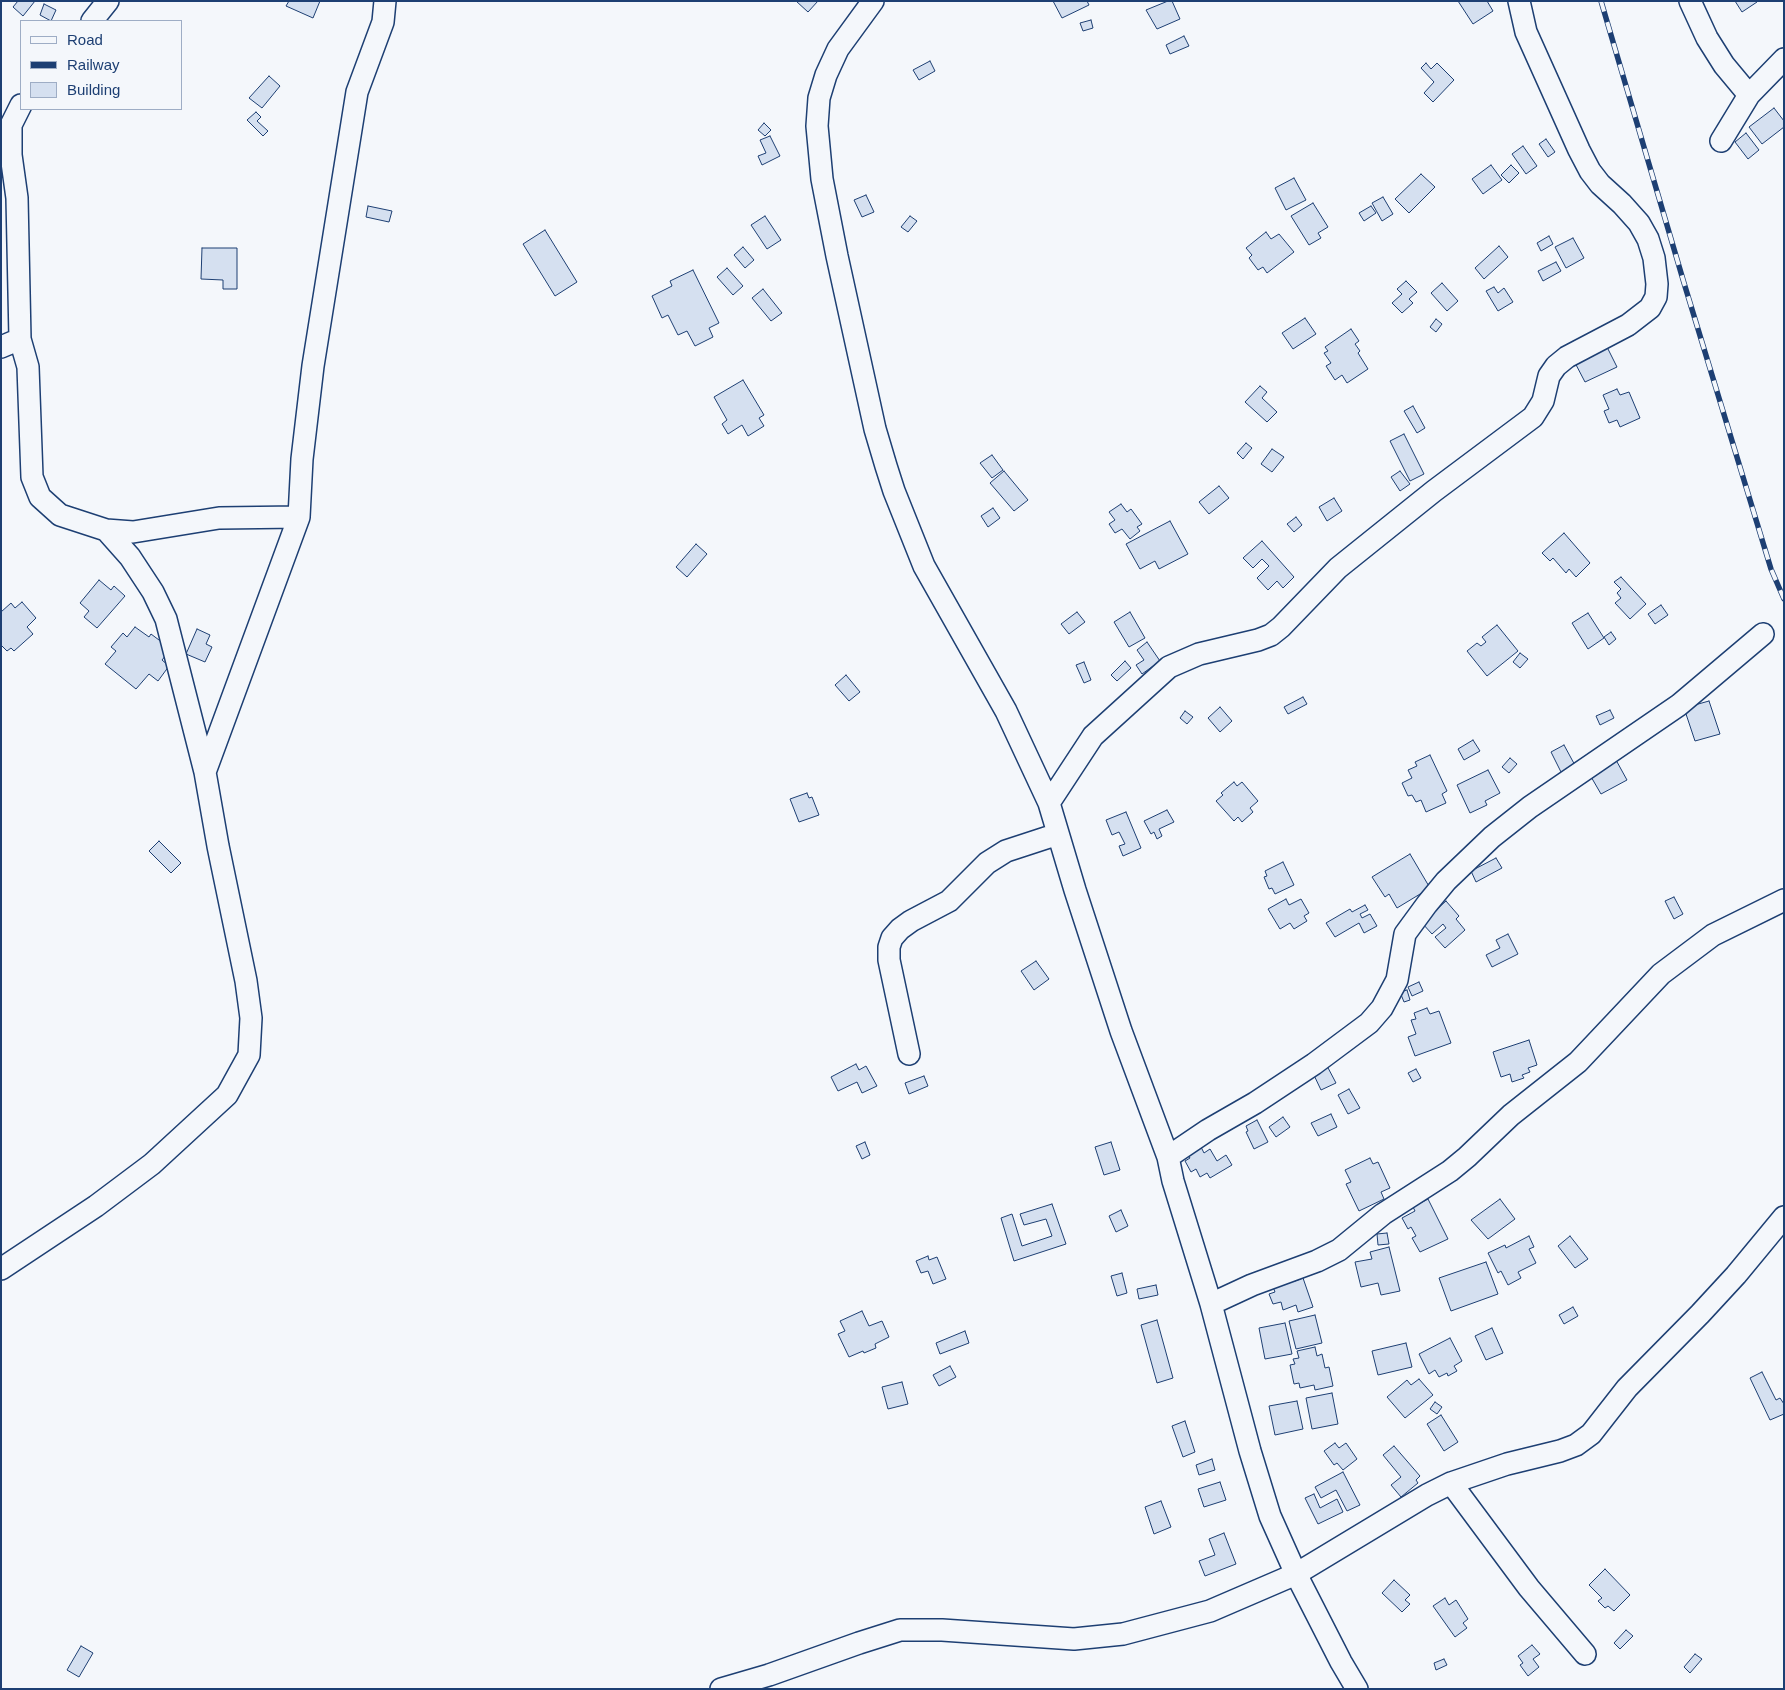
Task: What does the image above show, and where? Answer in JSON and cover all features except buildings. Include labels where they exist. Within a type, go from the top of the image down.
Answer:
[{"type":"street","points":[[93,20],[108,1]]},
{"type":"street","points":[[205,772],[299,516],[302,459],[313,366],[357,92],[383,22],[385,1]]},
{"type":"street","points":[[873,1],[838,49],[826,75],[819,98],[817,126],[822,180],[875,430],[894,491],[924,566],[1006,710],[1049,803],[1075,890],[1122,1031],[1168,1157],[1173,1181],[1211,1304],[1250,1451],[1270,1516],[1296,1574],[1357,1689]]},
{"type":"street","points":[[1049,803],[1093,736],[1169,667],[1199,654],[1258,640],[1271,635],[1338,568],[1434,491],[1533,417],[1543,401],[1549,376],[1556,366],[1567,357],[1628,325],[1650,308],[1656,297],[1657,284],[1654,258],[1648,239],[1639,224],[1622,204],[1600,184],[1590,171],[1526,32],[1519,7],[1520,1]]},
{"type":"street","points":[[1690,1],[1706,38],[1724,65],[1748,95]]},
{"type":"street","points":[[1721,141],[1748,95],[1784,59]]},
{"type":"street","points":[[20,107],[6,130],[17,198],[20,339],[28,366],[32,477],[40,497],[60,515],[106,530],[133,532],[219,518],[299,516]]},
{"type":"street","points":[[1,347],[20,339]]},
{"type":"street","points":[[1,1269],[96,1206],[152,1164],[227,1095],[249,1055],[251,1018],[246,981],[205,772],[166,619],[153,592],[130,557],[106,530]]},
{"type":"street","points":[[1168,1157],[1314,1064],[1369,1023],[1382,1008],[1397,980],[1405,934],[1446,881],[1492,838],[1530,807],[1679,705],[1763,634]]},
{"type":"street","points":[[909,1054],[889,960],[889,947],[892,938],[911,921],[949,901],[987,863],[1006,851],[1058,834]]},
{"type":"street","points":[[1211,1304],[1252,1285],[1317,1261],[1339,1250],[1383,1214],[1450,1171],[1511,1115],[1578,1062],[1661,974],[1713,935],[1784,900]]},
{"type":"street","points":[[721,1689],[769,1675],[900,1630],[942,1630],[1074,1639],[1123,1634],[1210,1611],[1296,1574],[1427,1495],[1452,1483],[1507,1464],[1560,1451],[1576,1445],[1591,1434],[1627,1388],[1706,1308],[1784,1217]]},
{"type":"street","points":[[1452,1483],[1529,1588],[1586,1654]]},
{"type":"railway","points":[[1601,1],[1771,569],[1784,599]]}]
